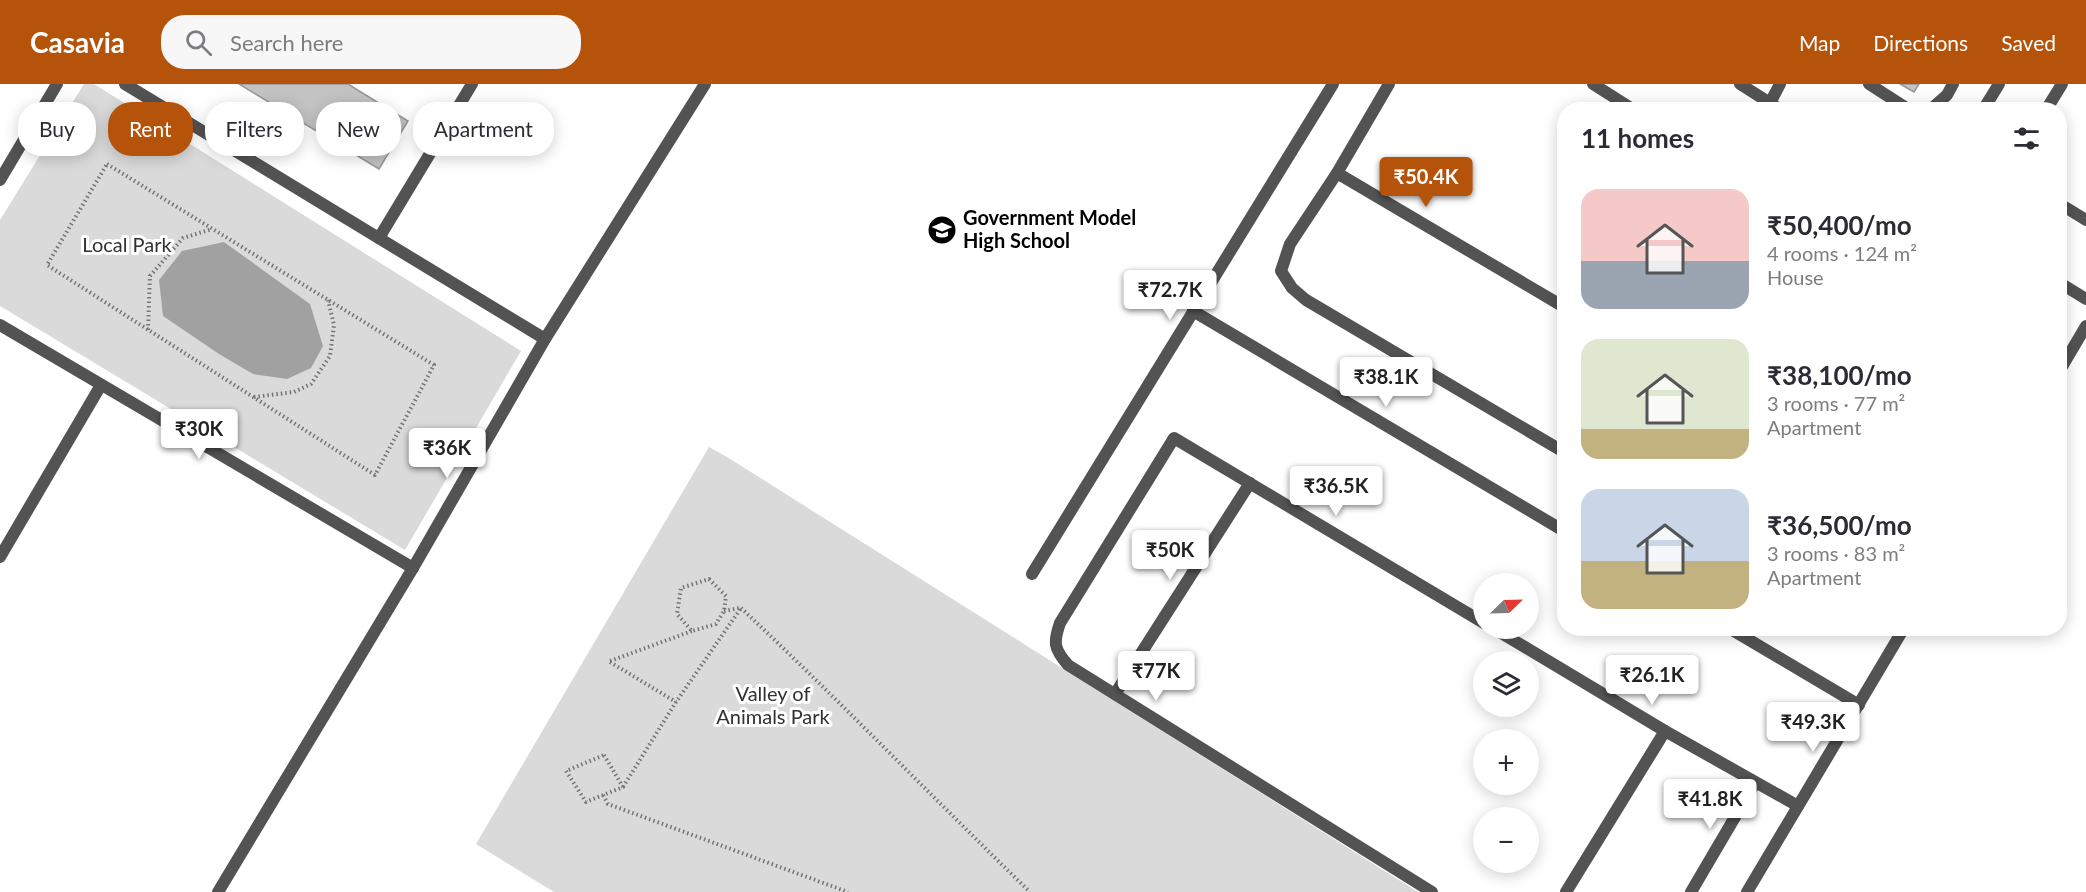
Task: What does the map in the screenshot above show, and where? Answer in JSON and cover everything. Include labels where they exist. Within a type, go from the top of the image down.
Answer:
[{"type":"street","points":[[0,180],[57,84]]},
{"type":"street","points":[[125,84],[545,339]]},
{"type":"street","points":[[379,238],[472,84]]},
{"type":"street","points":[[219,892],[413,568],[545,339],[705,84]]},
{"type":"street","points":[[1032,574],[1333,84]]},
{"type":"street","points":[[1389,84],[1337,173],[1290,244],[1281,271],[1292,288],[1306,300],[1557,448]]},
{"type":"street","points":[[1593,84],[1621,102]]},
{"type":"street","points":[[1740,84],[1770,102],[1780,84]]},
{"type":"street","points":[[1869,84],[1897,102]]},
{"type":"street","points":[[1939,102],[1947,95],[1953,84]]},
{"type":"street","points":[[1988,102],[1999,84]]},
{"type":"street","points":[[2051,102],[2062,84]]},
{"type":"street","points":[[1337,173],[1557,303]]},
{"type":"street","points":[[2067,208],[2086,220]]},
{"type":"street","points":[[2067,287],[2086,299]]},
{"type":"street","points":[[1193,311],[1557,527]]},
{"type":"street","points":[[0,325],[413,568]]},
{"type":"street","points":[[2067,358],[2086,326]]},
{"type":"street","points":[[0,557],[101,385]]},
{"type":"street","points":[[1432,892],[1068,664],[1057,652],[1055,638],[1060,623],[1174,438],[1473,616]]},
{"type":"street","points":[[1115,694],[1250,483]]},
{"type":"street","points":[[1742,636],[1858,705]]},
{"type":"street","points":[[1747,892],[1900,636]]},
{"type":"street","points":[[1511,639],[1665,731],[1798,806]]},
{"type":"street","points":[[1566,892],[1665,731]]},
{"type":"street","points":[[1691,892],[1755,783]]},
{"type":"path","points":[[107,164],[212,229],[434,365],[375,475],[47,265],[107,164]]},
{"type":"path","points":[[148,330],[150,276],[183,238],[212,229]]},
{"type":"path","points":[[254,397],[294,392],[311,384],[330,356],[334,325],[327,299]]},
{"type":"path","points":[[675,702],[610,661],[716,624],[724,611],[726,596],[710,579],[681,588],[677,614],[692,631]]},
{"type":"path","points":[[724,611],[741,608]]},
{"type":"path","points":[[622,787],[604,755],[566,771],[586,802],[622,787],[675,702],[741,608]]},
{"type":"path","points":[[741,608],[819,681],[1030,892]]},
{"type":"path","points":[[716,624],[724,632]]},
{"type":"path","points":[[603,795],[608,804],[848,892]]},
{"type":"green space","name":"Local Park","points":[[84,84],[94,84],[123,102],[108,102],[108,156],[193,156],[193,146],[205,153],[205,156],[209,156],[521,351],[405,550],[0,306],[0,220],[40,156],[96,156],[96,102],[73,102]]},
{"type":"green space","name":"Valley of Animals Park","points":[[709,447],[1418,892],[554,892],[476,844]]},
{"type":"shaded area","points":[[224,242],[310,304],[323,346],[311,368],[287,379],[253,374],[163,316],[159,280],[182,251]]},
{"type":"building","points":[[239,84],[348,84],[377,102],[316,102],[316,131],[304,123],[304,102],[269,102]]},
{"type":"building","points":[[1900,84],[1919,84],[1914,92]]},
{"type":"building","points":[[401,117],[408,121],[401,133]]},
{"type":"building","points":[[358,156],[387,156],[379,169]]},
{"type":"place","name":"Government Model High School","points":[[942,230]]}]
